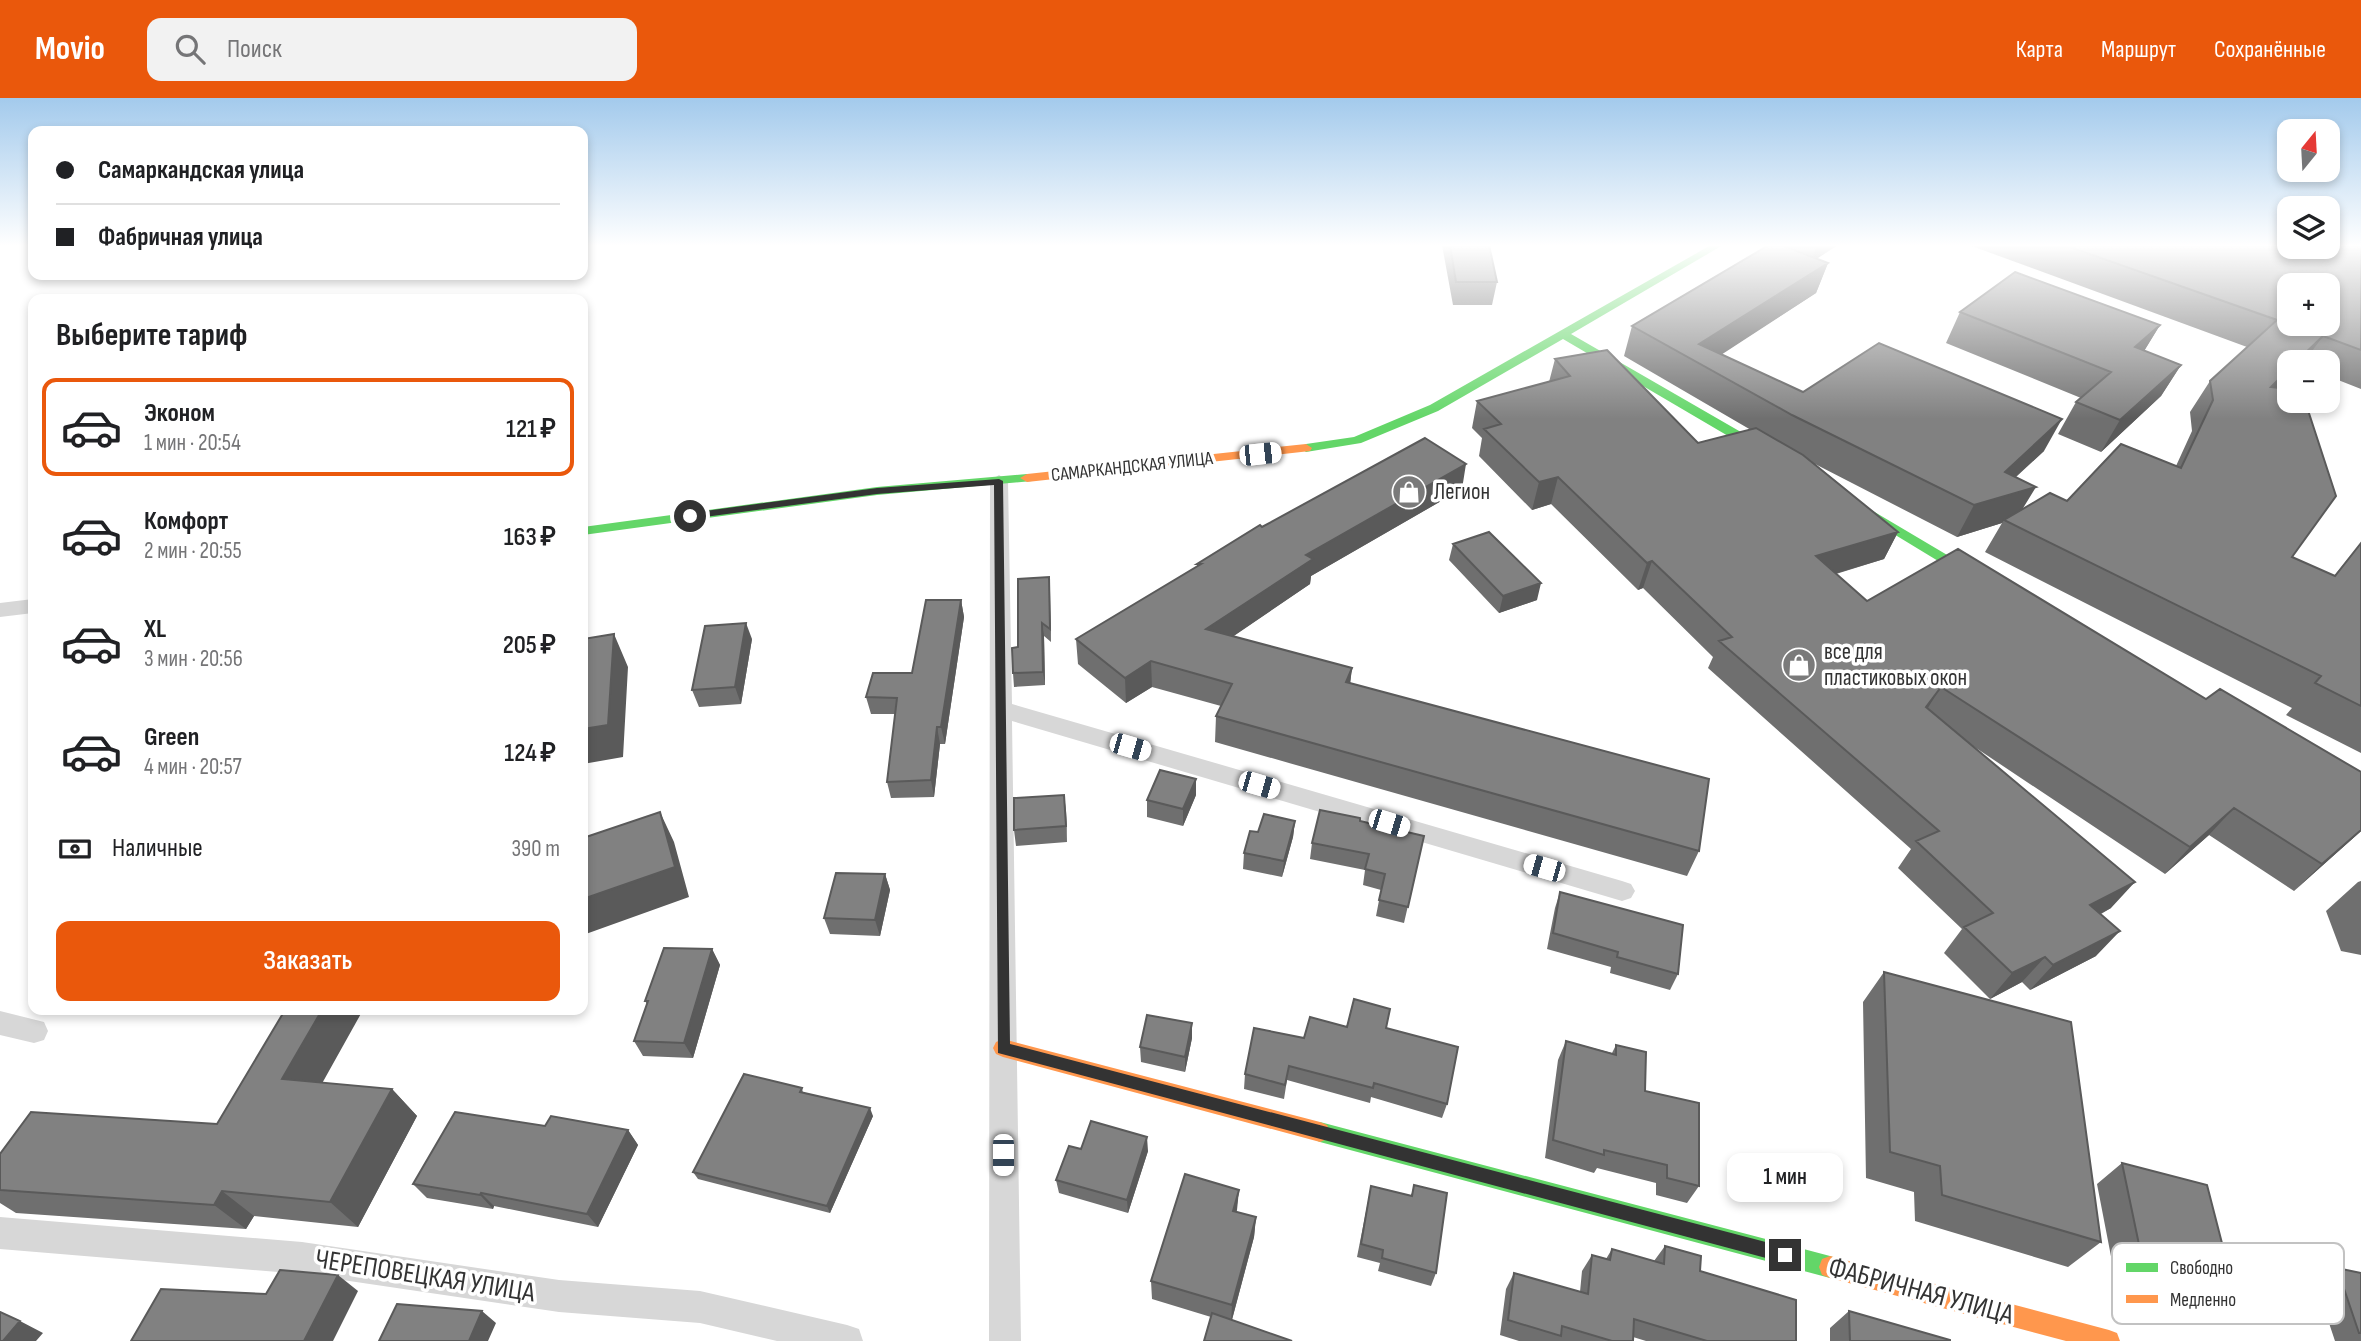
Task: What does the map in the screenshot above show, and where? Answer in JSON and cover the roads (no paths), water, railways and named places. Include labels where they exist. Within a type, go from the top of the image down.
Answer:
[{"type":"street","name":"САМАРКАНДСКАЯ УЛИЦА","points":[[588,530],[877,491],[1286,451],[1357,440],[1434,408],[1615,303]]},
{"type":"street","points":[[1561,333],[1790,466]]},
{"type":"street","points":[[999,481],[1005,1341]]},
{"type":"street","points":[[1838,494],[1990,586]]},
{"type":"street","points":[[0,610],[28,607]]},
{"type":"street","points":[[1000,709],[1622,891]]},
{"type":"street","points":[[0,1023],[34,1031]]},
{"type":"street","name":"ФАБРИЧНАЯ УЛИЦА","points":[[1003,1048],[2109,1341]]},
{"type":"street","name":"ЧЕРЕПОВЕЦКАЯ УЛИЦА","points":[[0,1233],[302,1258],[559,1296],[700,1307],[847,1341]]},
{"type":"place","name":"Легион","points":[[1409,492]]},
{"type":"place","name":"все для пластиковых окон","points":[[1799,665]]}]
